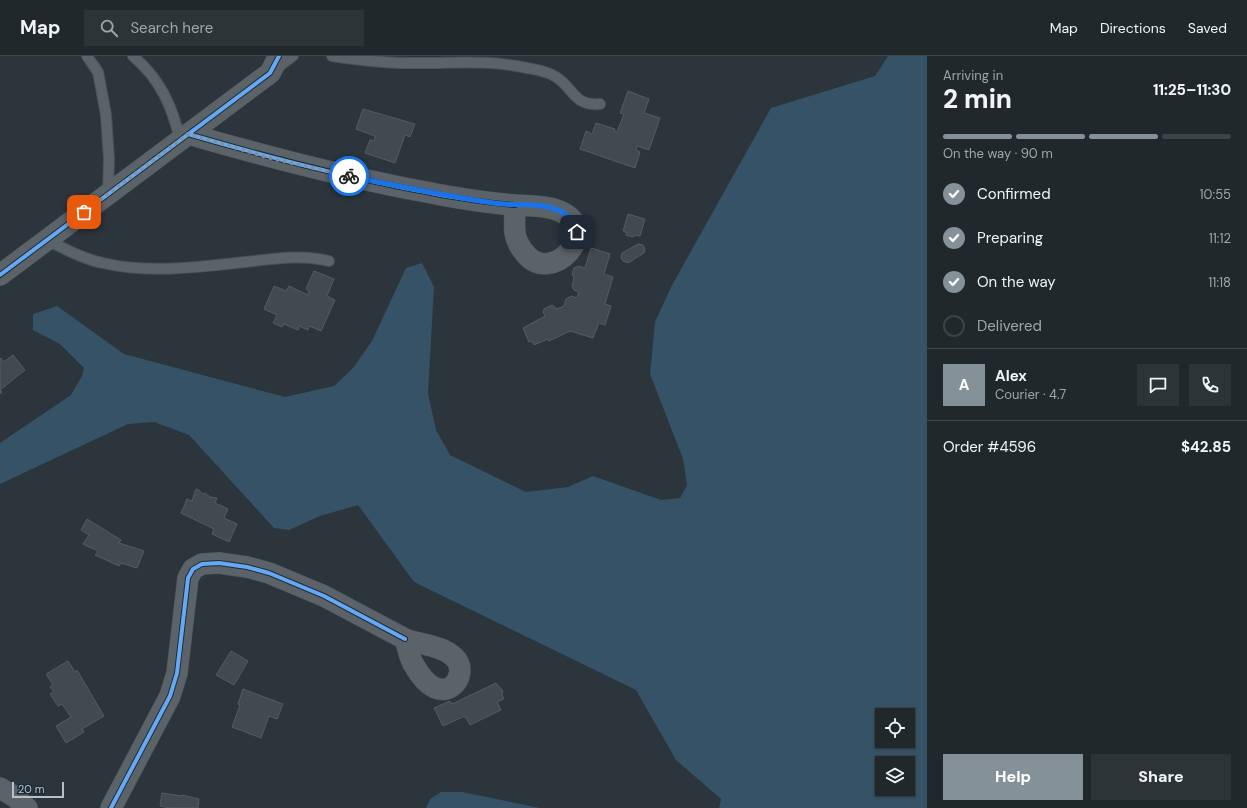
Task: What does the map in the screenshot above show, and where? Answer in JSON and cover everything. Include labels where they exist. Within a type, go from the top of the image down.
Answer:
[{"type":"street","points":[[0,275],[184,138],[274,65]]},
{"type":"street","points":[[184,138],[337,174],[447,196],[515,206]]},
{"type":"street","points":[[111,808],[170,696],[176,673],[188,578],[192,569],[197,566],[202,564],[219,563],[247,567],[269,573],[324,596],[405,639]]},
{"type":"street","points":[[0,788],[15,797],[27,808]]},
{"type":"lane","points":[[87,56],[98,72],[106,115],[109,159],[108,194]]},
{"type":"lane","points":[[133,56],[156,80],[168,100],[184,138]]},
{"type":"lane","points":[[274,65],[293,56]]},
{"type":"lane","points":[[332,56],[358,60],[408,63],[474,62],[510,64],[546,72],[556,77],[568,87],[574,97],[586,103],[600,104]]},
{"type":"lane","points":[[47,240],[89,259],[135,269],[202,267],[298,257],[329,261]]},
{"type":"water","points":[[888,56],[927,56],[927,808],[719,808],[721,799],[676,760],[636,690],[414,582],[358,505],[320,516],[289,530],[274,528],[189,435],[154,422],[128,424],[0,484],[0,443],[71,395],[82,376],[84,368],[60,344],[33,330],[33,314],[57,306],[124,354],[285,397],[334,386],[353,368],[372,341],[406,268],[422,263],[434,287],[428,394],[436,430],[450,455],[526,492],[568,487],[593,476],[661,500],[680,498],[687,485],[683,459],[650,374],[655,322],[671,287],[771,108],[875,76]]},
{"type":"water","points":[[441,792],[462,792],[540,808],[426,808],[430,799]]},
{"type":"building","points":[[628,91],[649,99],[644,113],[660,118],[649,150],[637,146],[636,150],[640,152],[635,168],[580,149],[586,131],[592,134],[596,123],[615,129],[614,131],[617,132],[624,114],[620,113]]},
{"type":"building","points":[[363,109],[415,124],[410,137],[405,135],[395,163],[365,153],[370,140],[374,141],[375,136],[356,129]]},
{"type":"building","points":[[628,214],[645,219],[640,236],[634,235],[633,237],[626,235],[627,233],[623,231]]},
{"type":"building","points":[[638,244],[643,245],[645,249],[644,253],[628,263],[623,261],[621,258],[622,253]]},
{"type":"building","points":[[591,248],[610,254],[604,274],[613,277],[605,304],[611,306],[605,325],[599,323],[593,338],[570,331],[549,341],[548,339],[534,345],[532,341],[529,342],[523,328],[545,316],[543,312],[544,309],[552,305],[557,309],[564,306],[566,299],[572,296],[577,298],[579,292],[574,290],[572,286],[574,278],[572,274],[574,268],[578,266],[585,268]]},
{"type":"building","points":[[314,271],[334,279],[327,296],[335,300],[321,331],[309,326],[308,330],[299,326],[298,330],[284,324],[282,327],[273,323],[277,315],[264,309],[274,286],[286,291],[289,286],[308,295],[309,291],[306,289]]},
{"type":"building","points":[[13,355],[25,370],[0,390],[0,359],[1,358],[4,362]]},
{"type":"building","points":[[196,489],[202,494],[205,493],[210,497],[217,498],[215,503],[228,509],[224,518],[237,524],[229,542],[212,534],[214,529],[181,513],[187,499],[192,501]]},
{"type":"building","points":[[87,519],[121,540],[119,543],[144,551],[137,568],[121,563],[119,566],[95,555],[98,551],[83,544],[89,535],[81,530]]},
{"type":"building","points":[[231,651],[248,661],[234,685],[216,675]]},
{"type":"building","points":[[68,661],[75,672],[77,670],[104,716],[82,729],[84,732],[66,743],[56,726],[71,717],[62,704],[58,706],[50,694],[54,692],[50,687],[53,685],[46,674]]},
{"type":"building","points":[[496,683],[503,691],[502,695],[504,699],[497,702],[501,710],[470,725],[465,716],[443,726],[434,708],[450,701],[452,704]]},
{"type":"building","points":[[243,689],[283,704],[277,719],[269,716],[261,738],[232,727],[240,705],[238,704]]},
{"type":"building","points":[[162,793],[182,795],[199,799],[198,808],[170,808],[160,806]]},
{"type":"cycle path","points":[[0,275],[270,73],[279,56]]},
{"type":"cycle path","points":[[188,134],[240,149],[369,181],[485,202],[515,205]]},
{"type":"cycle path","points":[[111,808],[170,696],[177,673],[188,578],[193,569],[202,564],[219,563],[247,567],[269,573],[324,596],[405,639]]},
{"type":"way so far","points":[[84,212],[188,134],[270,158],[349,176]]},
{"type":"route","points":[[349,176],[447,196],[515,206],[547,206],[559,210],[568,216],[575,224],[577,232]]}]
